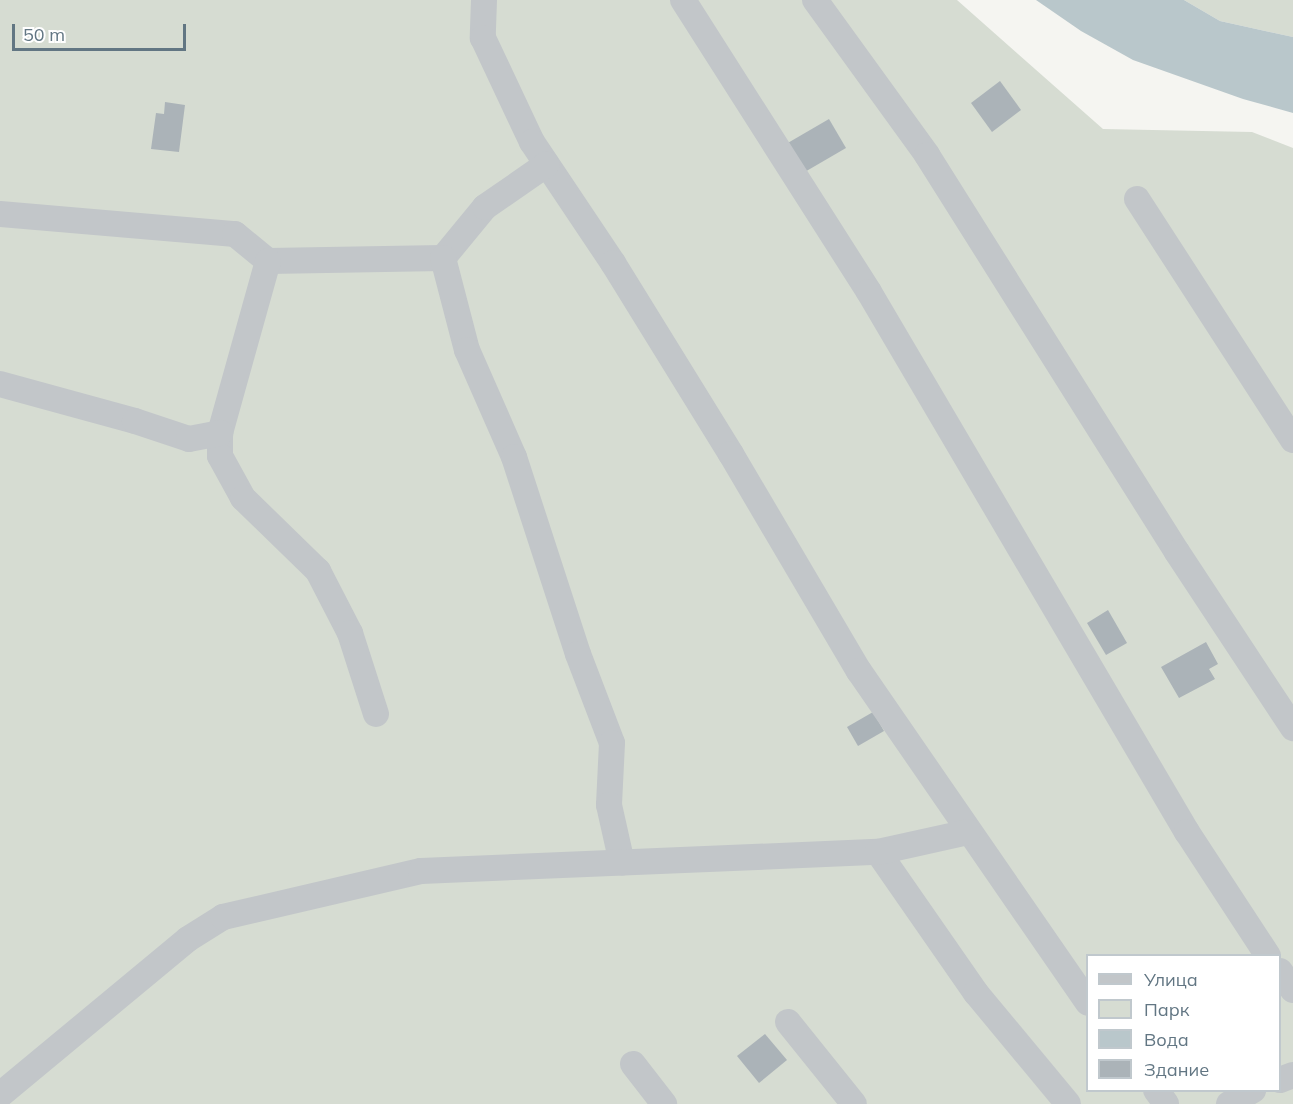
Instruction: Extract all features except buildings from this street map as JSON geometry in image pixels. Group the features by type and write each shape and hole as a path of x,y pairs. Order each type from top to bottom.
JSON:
{"street":[{"path":"484,0 483,38 532,142 613,263 731,454 859,671 1086,1000"},
{"path":"683,0 869,292 1187,832 1267,954"},
{"path":"815,0 927,155 1177,552 1293,728"},
{"path":"0,214 235,234 268,261 443,258 485,207 547,164"},
{"path":"1137,199 1293,440"},
{"path":"443,258 467,350 514,457 578,654 612,743 609,805 622,863"},
{"path":"268,261 220,433 220,456 243,498 318,572 350,633 376,714"},
{"path":"0,384 135,421 189,439 220,433"},
{"path":"0,1095 188,939 223,917 421,872 878,852 968,832"},
{"path":"878,852 976,993 1068,1104"},
{"path":"1281,972 1293,990"},
{"path":"788,1022 854,1104"},
{"path":"633,1064 664,1104"},
{"path":"1229,1104 1250,1092"}],"green space":[{"path":"0,0 957,0 1103,129 1252,132 1293,148 1293,1104 0,1104"},
{"path":"1184,0 1293,0 1293,37 1220,21"}],"water":[{"path":"1036,0 1184,0 1220,21 1293,37 1293,113 1243,99 1133,60 1081,31"}]}
